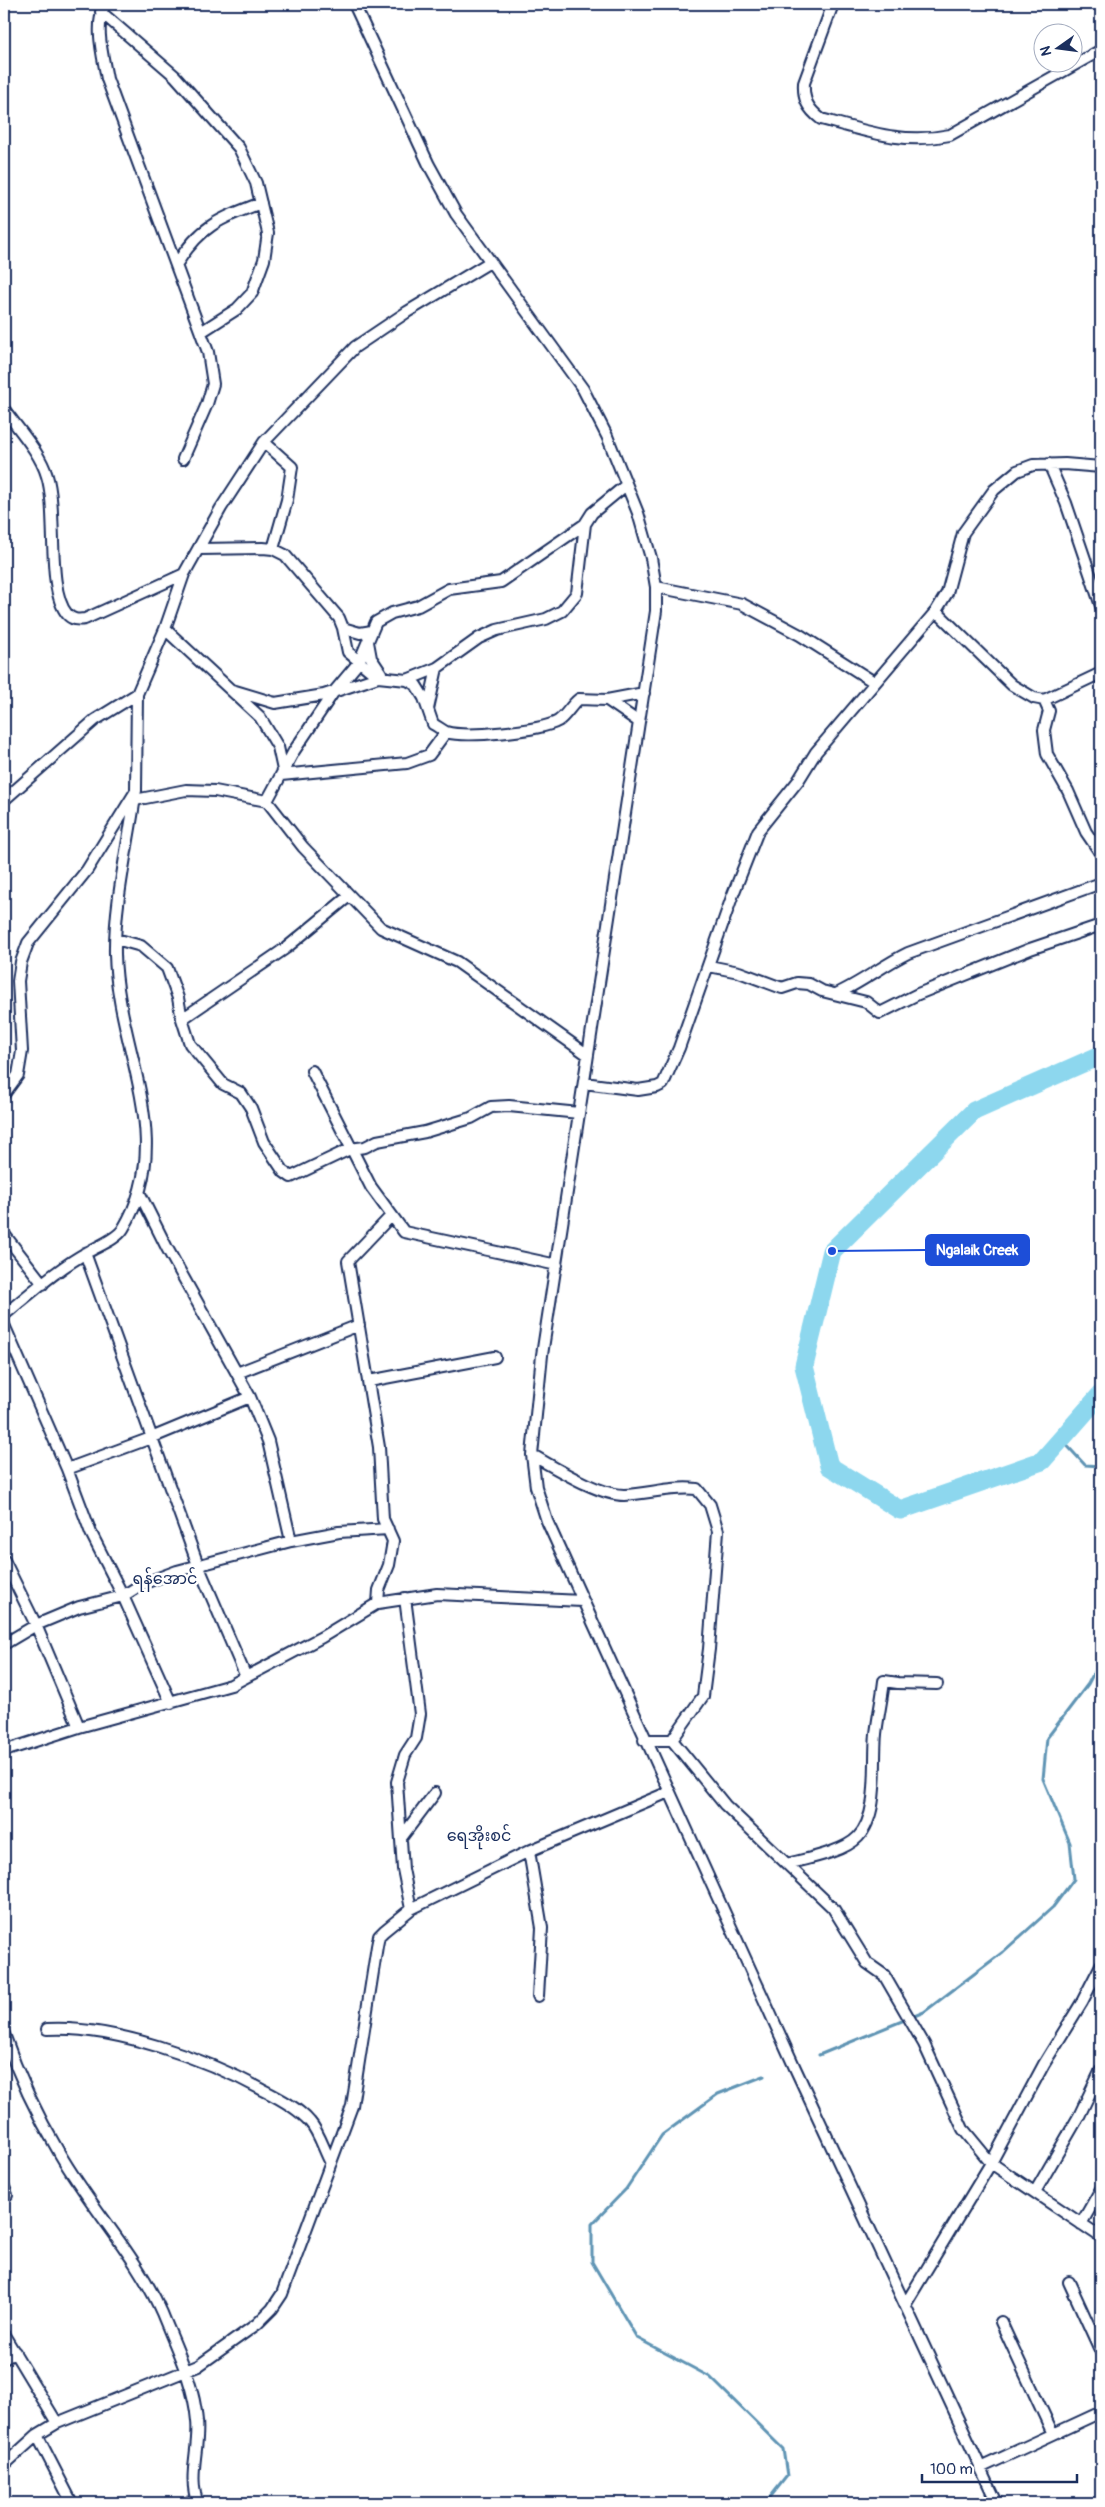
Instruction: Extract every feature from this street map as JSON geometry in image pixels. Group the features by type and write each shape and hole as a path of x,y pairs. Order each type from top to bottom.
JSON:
{"street":[{"path":"354,4 429,165 456,214 583,389 607,436 638,513 656,587 656,611 644,693 542,1355 532,1456 536,1487 547,1521 644,1740 996,2503"},
{"path":"833,4 804,83 803,96 811,111 821,119 902,140 926,140 950,135 1101,50"},
{"path":"103,8 175,76 239,148 256,183 268,233 264,260 252,293 237,309 201,332"},
{"path":"103,8 100,42 107,79 208,352 213,384 207,404 183,460"},
{"path":"176,265 188,245 202,232 227,215 261,203"},
{"path":"4,1315 85,1253 122,1232 140,1194 144,1180 147,1150 144,1112 118,989 116,939 136,795 137,694 165,629 184,574 200,549 221,508 264,442 355,348 407,312 490,262"},
{"path":"4,409 44,466 48,477 52,502 57,591 68,615 74,619 85,619 184,574"},
{"path":"264,442 292,467 287,500 272,549"},
{"path":"1049,464 1066,503 1101,606"},
{"path":"584,1083 638,1090 658,1088 663,1084 709,966 732,896 758,831 798,781 816,752 936,611 947,592 963,532 994,490 1017,471 1033,465 1101,467"},
{"path":"267,801 294,751 333,693 359,662 376,622 392,613 418,606 448,589 501,582 585,524 592,513 626,485"},
{"path":"407,680 437,668 479,638 497,630 546,618 562,611 577,593 585,524"},
{"path":"200,549 272,549 285,556 332,609 343,628 348,652 359,662 383,677"},
{"path":"656,587 742,604 800,635 874,682"},
{"path":"936,611 1012,686 1034,698 1044,700 1101,673"},
{"path":"343,628 360,633 372,631"},
{"path":"165,629 260,717 272,734 278,747 282,773"},
{"path":"368,642 374,665 383,677"},
{"path":"428,711 437,668"},
{"path":"232,690 275,703 333,693 383,677 407,680 416,685 424,698 433,724 446,732 466,734 538,728 561,718 579,698 607,700 644,693"},
{"path":"4,800 95,720 137,694"},
{"path":"607,700 639,722"},
{"path":"1044,700 1049,711 1044,730 1048,754 1068,791 1086,832 1101,854"},
{"path":"282,773 407,763 429,755 446,732"},
{"path":"136,795 186,790 215,791 267,801 303,847 381,928 457,962 588,1055"},
{"path":"4,1094 18,1075 20,1067 22,1027 18,981 21,962 28,943 86,870 136,795"},
{"path":"835,994 851,987 884,965 908,953 1101,883"},
{"path":"182,1019 286,948 349,896"},
{"path":"709,966 739,972 782,988 797,983 809,984 822,991 866,1002 880,1013 918,994 1030,949 1101,925"},
{"path":"116,939 141,946 167,968 178,998 190,1044 223,1084 241,1092 251,1108 264,1142 284,1172 291,1177 350,1149 365,1147 377,1141 425,1132 471,1118 491,1107 508,1106 579,1113"},
{"path":"312,1071 371,1187 404,1232 410,1235 557,1265"},
{"path":"140,1194 167,1248 250,1397 268,1441 292,1541"},
{"path":"378,1603 379,1590 389,1565 393,1540 383,1519 379,1447 348,1261 392,1216"},
{"path":"4,1234 43,1284"},
{"path":"85,1253 198,1565 246,1677"},
{"path":"4,1325 67,1469 91,1533 123,1596 171,1704"},
{"path":"237,1373 359,1325"},
{"path":"369,1381 495,1357"},
{"path":"67,1469 151,1438 250,1397"},
{"path":"532,1456 584,1484 622,1495 680,1487 697,1489 710,1505 718,1531 712,1620 703,1696 672,1740"},
{"path":"4,1644 36,1624 78,1607 123,1596 142,1584 198,1565 292,1541 339,1532 388,1529"},
{"path":"4,1560 36,1624 79,1727"},
{"path":"4,1751 79,1727 171,1704 231,1685 322,1637 378,1603 437,1594 582,1600"},
{"path":"405,1598 420,1714 416,1738 405,1755 398,1782 402,1870 411,1909"},
{"path":"787,1864 815,1857 847,1844 857,1839 864,1830 875,1782 876,1730 884,1681 898,1684 937,1684"},
{"path":"644,1740 672,1740"},
{"path":"672,1740 725,1805 833,1908 867,1963 884,1975 901,2001 924,2044 963,2129 992,2163 1101,2237"},
{"path":"4,2465 37,2435 57,2423 155,2382 186,2373 257,2324 272,2309 282,2294 352,2106 379,1936 411,1909 529,1851 669,1792"},
{"path":"401,1838 435,1794"},
{"path":"529,1851 542,1928 538,1996"},
{"path":"906,2305 992,2163 1044,2064 1082,2002 1101,1965"},
{"path":"47,2028 110,2034 194,2057 237,2076 282,2100 311,2122 330,2163"},
{"path":"4,2034 21,2078 60,2154 145,2281 186,2373 198,2423 193,2502"},
{"path":"1035,2192 1079,2116 1101,2070"},
{"path":"1081,2224 1101,2189"},
{"path":"1068,2282 1101,2352"},
{"path":"1001,2322 1053,2434"},
{"path":"4,2335 57,2423"},
{"path":"4,2359 15,2352"},
{"path":"980,2468 1101,2412"},
{"path":"37,2435 72,2503"}],"waterway":[{"path":"1101,1055 974,1111 832,1251 804,1366 829,1466 900,1510 1042,1461 1101,1394"},
{"path":"1061,1439 1085,1465 1101,1466"},
{"path":"819,2055 924,2012 1003,1952 1053,1907 1074,1879 1070,1843 1043,1779 1047,1738 1088,1684 1101,1659"},
{"path":"758,2503 768,2500 787,2476 783,2449 710,2377 637,2338 592,2262 592,2224 626,2189 662,2135 718,2094 764,2076"}],"place":[{"name":"Ngalaik Creek","path":"832,1251"}],"district":[{"name":"ရန်အောင်","path":"165,1579"},
{"name":"ရေအိုးစင်","path":"479,1836"}]}
